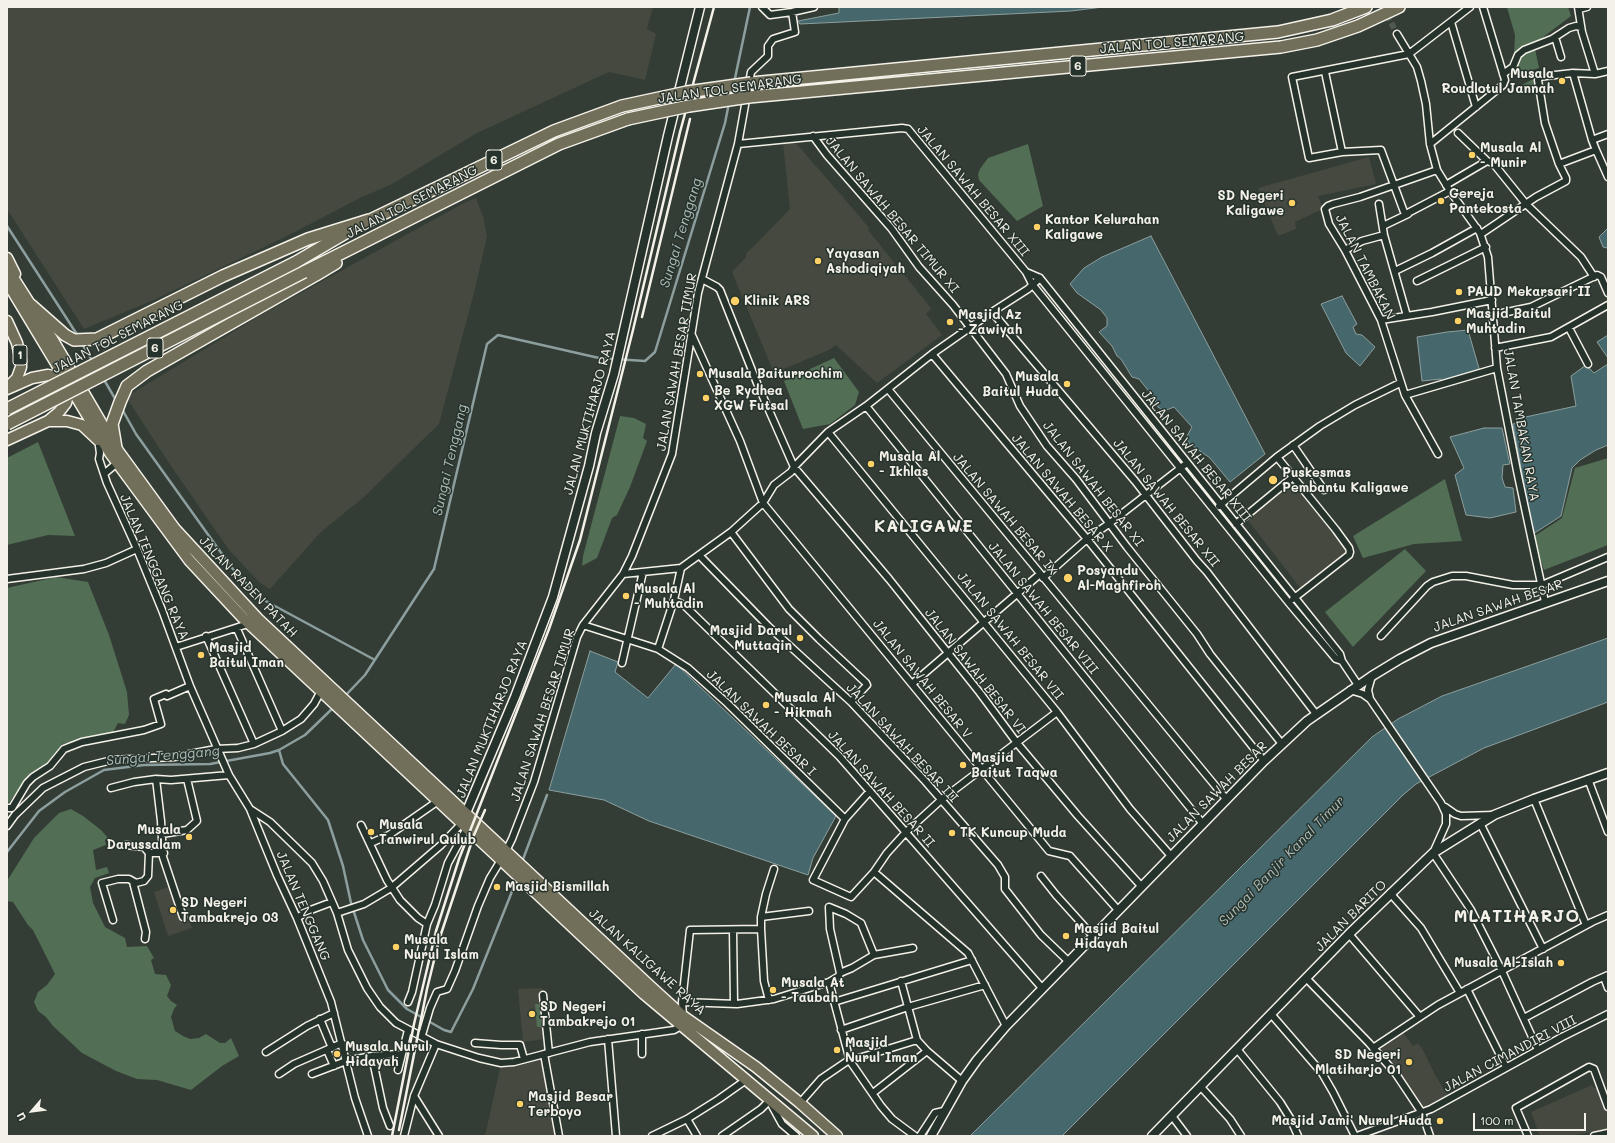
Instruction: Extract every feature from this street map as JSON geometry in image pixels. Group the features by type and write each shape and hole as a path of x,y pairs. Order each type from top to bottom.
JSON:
{"highway":[{"name":"JALAN TOL SEMARANG","path":"7,409 296,262 369,220 554,131 622,106 687,92 751,83 1278,32 1332,20 1366,7"},
{"name":"JALAN TOL SEMARANG","path":"7,424 304,272 559,144 628,119 689,106 749,97 1281,47 1317,40 1358,26 1400,7"},
{"path":"31,305 65,335 74,340 97,339 156,311 223,276 308,239 369,220"},
{"path":"113,451 112,424 127,386 147,371 316,275 378,235"},
{"path":"7,258 12,265 20,289"},
{"path":"7,268 54,342 70,387 66,403 59,412 48,421 7,440"},
{"path":"7,282 70,387"},
{"name":"1","path":"7,321 17,343 21,367 17,378 7,388"},
{"name":"JALAN RADEN PATAH","path":"54,342 94,412 113,451 117,463 189,560 254,621 323,689 346,714 380,740 463,825"},
{"path":"7,388 32,378 48,375 57,377 70,387 94,412"},
{"name":"JALAN RADEN PATAH","path":"70,387 113,451 175,529 254,621"},
{"path":"48,421 67,421 82,425 113,451"},
{"name":"JALAN RADEN PATAH","path":"323,689 352,706 380,740 438,801 474,835"},
{"name":"JALAN KALIGAWE RAYA","path":"463,825 526,869 650,986 682,1021 746,1080 813,1136"},
{"name":"JALAN KALIGAWE RAYA","path":"474,835 507,856 512,870 644,994 682,1021 756,1067 837,1136"}],"street":[{"name":"JALAN MUKTIHARJO RAYA","path":"463,825 515,697 553,597 589,466 596,433 614,374 700,7"},
{"path":"762,7 770,15 814,7"},
{"path":"1408,214 1404,212 1381,150 1342,152 1309,158 1292,78 1325,72 1408,52 1470,7"},
{"path":"1430,144 1501,88 1505,80 1483,7"},
{"path":"1587,7 1578,8 1581,27 1595,74"},
{"name":"JALAN SAWAH BESAR TIMUR","path":"420,1034 437,992 447,989 490,878 507,856 534,782 577,637 584,625 623,574 632,556 672,454 698,293 738,144 751,72 768,56 768,46 773,39 795,32 792,12"},
{"path":"1451,22 1476,107"},
{"path":"1503,74 1512,67 1521,52 1543,44 1568,28 1581,27"},
{"name":"JALAN TAMBAKAN RAYA","path":"1397,34 1417,67 1426,104 1430,144 1437,170 1481,234 1486,247 1491,272 1497,368 1517,471 1546,602"},
{"path":"1555,37 1561,57"},
{"path":"1481,234 1536,197 1566,181 1545,123 1538,80 1539,78 1573,73 1595,74 1608,71"},
{"path":"1325,72 1342,152"},
{"path":"1573,73 1588,130 1608,177"},
{"name":"JALAN SAWAH BESAR XIII","path":"813,136 902,128 908,129 1026,272 1030,287 1181,468 1336,659 1342,661"},
{"path":"1458,133 1487,161 1493,163 1526,204 1574,249 1594,276"},
{"path":"1592,140 1608,134"},
{"path":"738,144 813,136"},
{"name":"JALAN SAWAH BESAR TIMUR XI","path":"813,136 826,156 891,228 919,266 953,305 969,327"},
{"path":"1559,164 1596,150"},
{"path":"1446,185 1487,161"},
{"path":"1394,186 1437,170"},
{"name":"JALAN TAMBAKAN","path":"1394,186 1333,204 1325,209 1329,224 1345,250 1381,320 1400,384 1405,395 1438,454"},
{"path":"1383,226 1450,191"},
{"name":"JALAN TAMBAKAN","path":"1378,204 1384,235 1407,316"},
{"path":"1395,271 1432,253 1477,228"},
{"path":"1345,250 1362,241 1384,235"},
{"path":"1418,281 1486,247"},
{"name":"JALAN SAWAH BESAR XIII","path":"1026,272 1040,278 1340,654 1342,661 1358,685"},
{"path":"1493,315 1531,307 1598,275 1601,277 1608,293"},
{"path":"623,574 681,568 731,532 763,503 774,485 791,472 828,432 866,406 969,327 1030,287 1040,278"},
{"name":"JALAN SAWAH BESAR VI","path":"702,279 720,290 757,383 794,467 889,579 1017,743 1078,816 1142,887"},
{"path":"1381,320 1492,300"},
{"path":"1495,348 1538,341 1551,337 1608,305"},
{"name":"JALAN SAWAH BESAR XII","path":"992,312 1146,495 1316,714"},
{"name":"JALAN SAWAH BESAR XI","path":"969,327 1006,374 1020,406 1047,446 1076,479 1197,634 1210,654 1282,744"},
{"path":"1569,328 1588,364"},
{"name":"JALAN SAWAH BESAR V","path":"691,333 740,440 763,503 1049,851 1070,856 1118,910"},
{"name":"JALAN SAWAH BESAR X","path":"932,354 1087,539 1264,761"},
{"path":"1405,395 1497,368"},
{"path":"1215,510 1293,445 1355,405 1400,384"},
{"name":"JALAN SAWAH BESAR IX","path":"888,389 1227,800"},
{"name":"JALAN SAWAH BESAR VIII","path":"866,406 1203,824"},
{"name":"JALAN SAWAH BESAR VII","path":"828,432 1058,712 1130,809 1171,856"},
{"name":"JALAN TENGGANG RAYA","path":"98,439 100,453 99,459 104,474 137,549 190,686 228,773"},
{"path":"1293,445 1324,490"},
{"path":"1277,457 1336,530 1350,552 1349,555 1289,602"},
{"path":"104,474 117,463"},
{"path":"912,684 1018,593 1187,463"},
{"path":"1236,524 1293,477"},
{"path":"731,532 789,609 866,683 867,685 851,702"},
{"path":"7,579 84,569 106,562 137,549"},
{"name":"JALAN SAWAH BESAR III","path":"699,555 768,626 851,702 941,800 998,865 1005,877 1005,889 1013,897 1041,935 1068,962"},
{"path":"1381,636 1427,586 1433,582 1452,576 1466,576 1513,586 1542,585 1608,557"},
{"path":"658,649 674,600 681,568"},
{"path":"622,663 643,572"},
{"name":"JALAN SAWAH BESAR","path":"931,1136 962,1081 977,1060 1006,1026 1264,761 1316,714 1372,676 1431,642 1608,581"},
{"name":"JALAN SAWAH BESAR II","path":"674,600 684,605 838,756 1042,988"},
{"path":"176,647 206,636 237,629 254,621"},
{"name":"JALAN SAWAH BESAR I","path":"584,625 658,649 688,668 727,703 845,819"},
{"path":"237,629 282,731"},
{"path":"206,636 254,744"},
{"path":"1370,699 1368,690 1372,676"},
{"path":"7,808 12,808 33,777 50,766 64,749 82,742 144,730 161,724 154,699 166,694 167,696 190,686"},
{"path":"7,826 17,813 43,788 88,765 112,760 174,757 238,748 254,744 282,731 303,717 323,689"},
{"path":"1350,690 1363,694 1370,699 1441,803 1446,814 1446,824 1433,853 1471,910 1502,971 1538,1050"},
{"path":"870,791 845,819 813,880 852,897 874,872 887,852 906,832 941,800 1058,712"},
{"path":"111,788 134,782 156,779 187,779 228,773 250,809 270,822 312,863 323,881 332,902 348,950 367,988 380,1007 396,1023 408,1030 420,1034 436,1044 479,1058 501,1063 608,1039 674,1030 682,1021 682,1002 690,930 761,929"},
{"name":"JALAN BARITO","path":"1153,1136 1349,934 1433,853 1494,815 1588,779 1608,773"},
{"path":"156,779 164,853 163,857 170,882 183,917"},
{"path":"162,834 186,830 197,821 187,779"},
{"path":"1588,779 1608,830"},
{"path":"1534,799 1586,925"},
{"path":"371,843 389,835 438,801"},
{"path":"1441,803 1448,810 1461,816 1494,815"},
{"name":"JALAN TENGGANG","path":"250,809 277,875 297,918 334,1012 357,1104 368,1136"},
{"path":"1600,811 1608,809"},
{"path":"1480,823 1543,949"},
{"path":"361,825 371,843 391,888 407,908 427,924"},
{"path":"336,913 355,908 391,888 463,825"},
{"path":"408,1002 412,992 427,924 463,825"},
{"path":"113,920 102,884 118,879 129,879 133,882 144,881 147,879 149,853 144,847 126,845"},
{"path":"149,853 164,853"},
{"path":"769,1000 764,981 761,917 774,869"},
{"path":"874,872 968,954 1006,1026"},
{"path":"1041,876 1056,896 1093,936"},
{"path":"133,882 146,932 145,939"},
{"path":"1390,893 1421,928 1460,993"},
{"path":"297,918 308,911 332,902"},
{"path":"840,973 830,929 829,907 846,914 861,923 874,955"},
{"path":"761,917 809,911"},
{"path":"1374,1048 1438,1005 1586,925 1608,915"},
{"path":"733,930 734,1004"},
{"path":"1349,934 1420,1017"},
{"path":"682,1002 734,1004 769,1000 829,982 840,975 840,973 874,955 913,948"},
{"path":"834,1002 972,960"},
{"path":"1524,1018 1606,976 1608,988"},
{"path":"1306,978 1374,1048 1396,1074 1422,1113 1430,1136"},
{"path":"901,981 918,1040 927,1051 962,1081"},
{"path":"829,982 850,1060 881,1106 892,1119 915,1136"},
{"path":"841,1030 908,1007 985,985"},
{"path":"1467,989 1506,1067"},
{"path":"543,995 546,1053 559,1136"},
{"path":"266,1052 334,1012"},
{"path":"1271,1014 1322,1073 1356,1136"},
{"name":"JALAN CIMANDIRI VIII","path":"1356,1136 1422,1113 1608,1014"},
{"path":"320,1019 334,1066"},
{"path":"398,1070 408,1030"},
{"path":"642,1034 642,1054"},
{"path":"608,1039 616,1136"},
{"path":"800,1103 821,1079 850,1060 918,1040"},
{"path":"476,1042 500,1046 520,1045 524,1059"},
{"path":"279,1074 294,1064 342,1043"},
{"path":"404,1136 414,1096 436,1044"},
{"path":"1237,1049 1280,1102 1290,1118 1298,1136"},
{"path":"873,1093 927,1051"},
{"path":"312,1074 346,1061 372,1056 397,1054"},
{"path":"372,1056 383,1108 390,1126"},
{"path":"1528,1136 1516,1108 1589,1067 1593,1067 1594,1069 1608,1107"},
{"path":"652,1136 687,1119 746,1080"},
{"path":"1201,1087 1230,1119 1241,1136"},
{"path":"414,1096 439,1136"},
{"path":"722,1136 770,1100 782,1124 794,1135"},
{"path":"920,1136 935,1113 944,1111"},
{"path":"1172,1116 1187,1136"},
{"path":"687,1119 697,1136"},
{"path":"1594,1136 1608,1133"}],"shaded area":[{"path":"7,7 653,7 647,29 656,34 645,80 609,72 477,133 392,184 360,198 285,237 156,299 84,329 7,209"},
{"name":"Yayasan Ashodiqiyah","path":"795,142 869,228 868,230 931,308 926,314 942,335 877,383 836,345 829,350 774,373 732,272 746,257 746,254 790,209 783,143"},
{"name":"SD Negeri Kaligawe","path":"1369,157 1376,184 1318,196 1323,209 1295,222 1296,229 1278,236 1258,188"},
{"path":"476,198 483,216 487,236 475,289 439,424 364,497 321,532 270,589 260,583 229,550 126,397 259,316 464,203"},
{"path":"1293,482 1349,550 1301,589 1247,519"},
{"name":"SD Negeri Tambakrejo 03","path":"174,885 176,889 179,889 192,928 168,936 154,892"},
{"name":"SD Negeri Tambakrejo 01","path":"542,988 546,1039 523,1042 518,989"},
{"name":"SD Negeri Mlatiharjo 01","path":"1402,1031 1413,1046 1418,1043 1423,1050 1435,1075 1449,1097 1424,1111 1414,1094 1378,1049"},
{"path":"543,1056 558,1136 485,1136 501,1064"},
{"path":"1592,1085 1594,1088 1599,1087 1607,1107 1608,1129 1568,1136 1540,1136 1531,1112"}],"green space":[{"path":"1507,7 1568,7 1571,16 1534,44 1539,68 1513,75 1515,35"},
{"path":"1533,79 1537,86 1526,93 1522,85"},
{"path":"1028,144 1043,206 1017,221 979,180 978,174 988,158"},
{"path":"834,358 859,392 855,405 830,424 803,429 784,381"},
{"path":"620,416 634,418 646,424 643,438 647,441 630,487 617,515 612,518 597,558 582,566 583,556"},
{"path":"38,442 75,536 48,535 7,545 7,458"},
{"path":"1608,458 1608,545 1544,570 1533,537 1562,518 1575,468"},
{"path":"1445,479 1462,541 1414,544 1363,558 1353,536"},
{"path":"1405,549 1426,571 1353,647 1325,612"},
{"path":"56,577 88,582 109,635 127,692 129,715 125,724 118,723 112,734 62,744 53,759 27,777 9,803 7,802 7,588"},
{"path":"71,809 101,830 108,838 105,840 106,845 93,850 96,870 107,867 109,873 95,878 90,887 93,903 105,927 125,938 127,947 147,946 154,958 151,960 155,974 166,975 171,985 167,996 177,1005 171,1017 175,1031 190,1039 199,1038 206,1034 220,1043 225,1043 231,1038 239,1056 222,1066 191,1090 157,1080 137,1079 116,1071 82,1053 38,1011 34,1002 38,992 47,985 55,974 33,930 13,902 7,901 7,881 34,838 59,813"},
{"path":"535,1004 542,1004 543,1027 537,1027"}],"water":[{"path":"839,7 1103,7 1071,11 800,24 798,21 839,13"},
{"path":"1608,228 1607,248 1603,247 1599,237"},
{"path":"1151,236 1265,454 1230,482 1210,458 1190,444 1186,438 1192,427 1174,407 1164,411 1158,407 1152,395 1139,379 1132,377 1121,359 1117,356 1112,346 1099,332 1107,326 1107,318 1101,310 1077,293 1070,284 1084,268 1102,257"},
{"path":"1342,296 1357,324 1353,327 1356,334 1362,335 1375,347 1360,366 1346,353 1321,304"},
{"path":"1468,330 1480,372 1442,382 1441,379 1422,381 1417,337"},
{"path":"1608,335 1608,358 1597,342"},
{"path":"1608,364 1608,445 1596,450 1580,460 1572,468 1561,516 1533,534 1513,424 1521,422 1521,418 1576,406 1571,376 1586,365 1594,373"},
{"path":"1484,428 1502,428 1510,464 1503,465 1502,478 1505,487 1513,488 1516,512 1490,518 1466,515 1455,475 1464,468 1450,437"},
{"name":"Sungai Banjir Kanal Timur","path":"1608,638 1608,702 1484,748 1416,784 1403,795 1062,1136 970,1136 1372,737 1398,719 1442,696"},
{"path":"590,651 618,662 615,672 648,698 676,664 836,816 813,858 808,875 649,821 604,800 549,790"}],"waterway":[{"name":"Sungai Tenggang","path":"734,83 750,7"},
{"name":"Sungai Tenggang","path":"344,697 365,675 434,569 487,344 498,335 599,358 645,361 655,352 725,123 729,103"},
{"path":"7,226 78,336"},
{"path":"81,342 93,362"},
{"path":"103,378 117,402"},
{"path":"122,409 136,434 232,568 260,598 375,660"},
{"name":"Sungai Tenggang","path":"7,852 39,811 65,792 104,770 144,765 210,764 270,753 279,750 305,735 334,707"},
{"path":"279,750 283,764 328,820 343,866 351,903 363,940 388,990 407,1009 444,1030 451,1032 473,989 517,879"},
{"path":"522,862 547,795"}],"tunnel":[{"path":"1383,7 1397,34"}],"railway":[{"path":"392,1136 414,1024 436,931 459,859 549,629 580,540 633,330 680,132 714,7"},
{"path":"642,317 690,119"},
{"path":"399,1130 427,989 439,940 474,835 485,810"}],"place":[{"name":"Musala Roudlotul Jannah","path":"1562,81"},
{"name":"Musala Al - Munir","path":"1472,155"},
{"name":"Gereja Pantekosta","path":"1441,201"},
{"name":"SD Negeri Kaligawe","path":"1292,203"},
{"name":"Kantor Kelurahan Kaligawe","path":"1037,227"},
{"name":"Yayasan Ashodiqiyah","path":"818,261"},
{"name":"PAUD Mekarsari II","path":"1459,292"},
{"name":"Klinik ARS","path":"735,301"},
{"name":"Masjid Baitul Muhtadin","path":"1458,321"},
{"name":"Masjid Az - Zawiyah","path":"950,322"},
{"name":"Musala Baiturrochim","path":"700,374"},
{"name":"Musala Baitul Huda","path":"1067,384"},
{"name":"Be Rydhea XGW Futsal","path":"706,398"},
{"name":"Musala Al - Ikhlas","path":"871,464"},
{"name":"Puskesmas Pembantu Kaligawe","path":"1273,480"},
{"name":"Posyandu Al-Maghfiroh","path":"1068,578"},
{"name":"Musala Al - Muhtadin","path":"626,596"},
{"name":"Masjid Darul Muttaqin","path":"800,638"},
{"name":"Masjid Baitul Iman","path":"201,655"},
{"name":"Musala Al - Hikmah","path":"766,705"},
{"name":"Masjid Baitut Taqwa","path":"963,765"},
{"name":"Musala Tanwirul Qulub","path":"371,832"},
{"name":"TK Kuncup Muda","path":"952,833"},
{"name":"Musala Darussalam","path":"189,837"},
{"name":"Masjid Bismillah","path":"497,887"},
{"name":"SD Negeri Tambakrejo 03","path":"173,910"},
{"name":"Masjid Baitul Hidayah","path":"1066,936"},
{"name":"Musala Nurul Islam","path":"396,947"},
{"name":"Musala Al-Islah","path":"1561,963"},
{"name":"Musala At - Taubah","path":"773,990"},
{"name":"SD Negeri Tambakrejo 01","path":"532,1014"},
{"name":"Masjid Nurul Iman","path":"837,1050"},
{"name":"Musala Nurul Hidayah","path":"337,1054"},
{"name":"SD Negeri Mlatiharjo 01","path":"1409,1062"},
{"name":"Masjid Besar Terboyo","path":"520,1104"},
{"name":"Masjid Jami' Nurul Huda","path":"1440,1121"}],"district":[{"name":"KALIGAWE","path":"924,527"},
{"name":"MLATIHARJO","path":"1517,917"}]}
